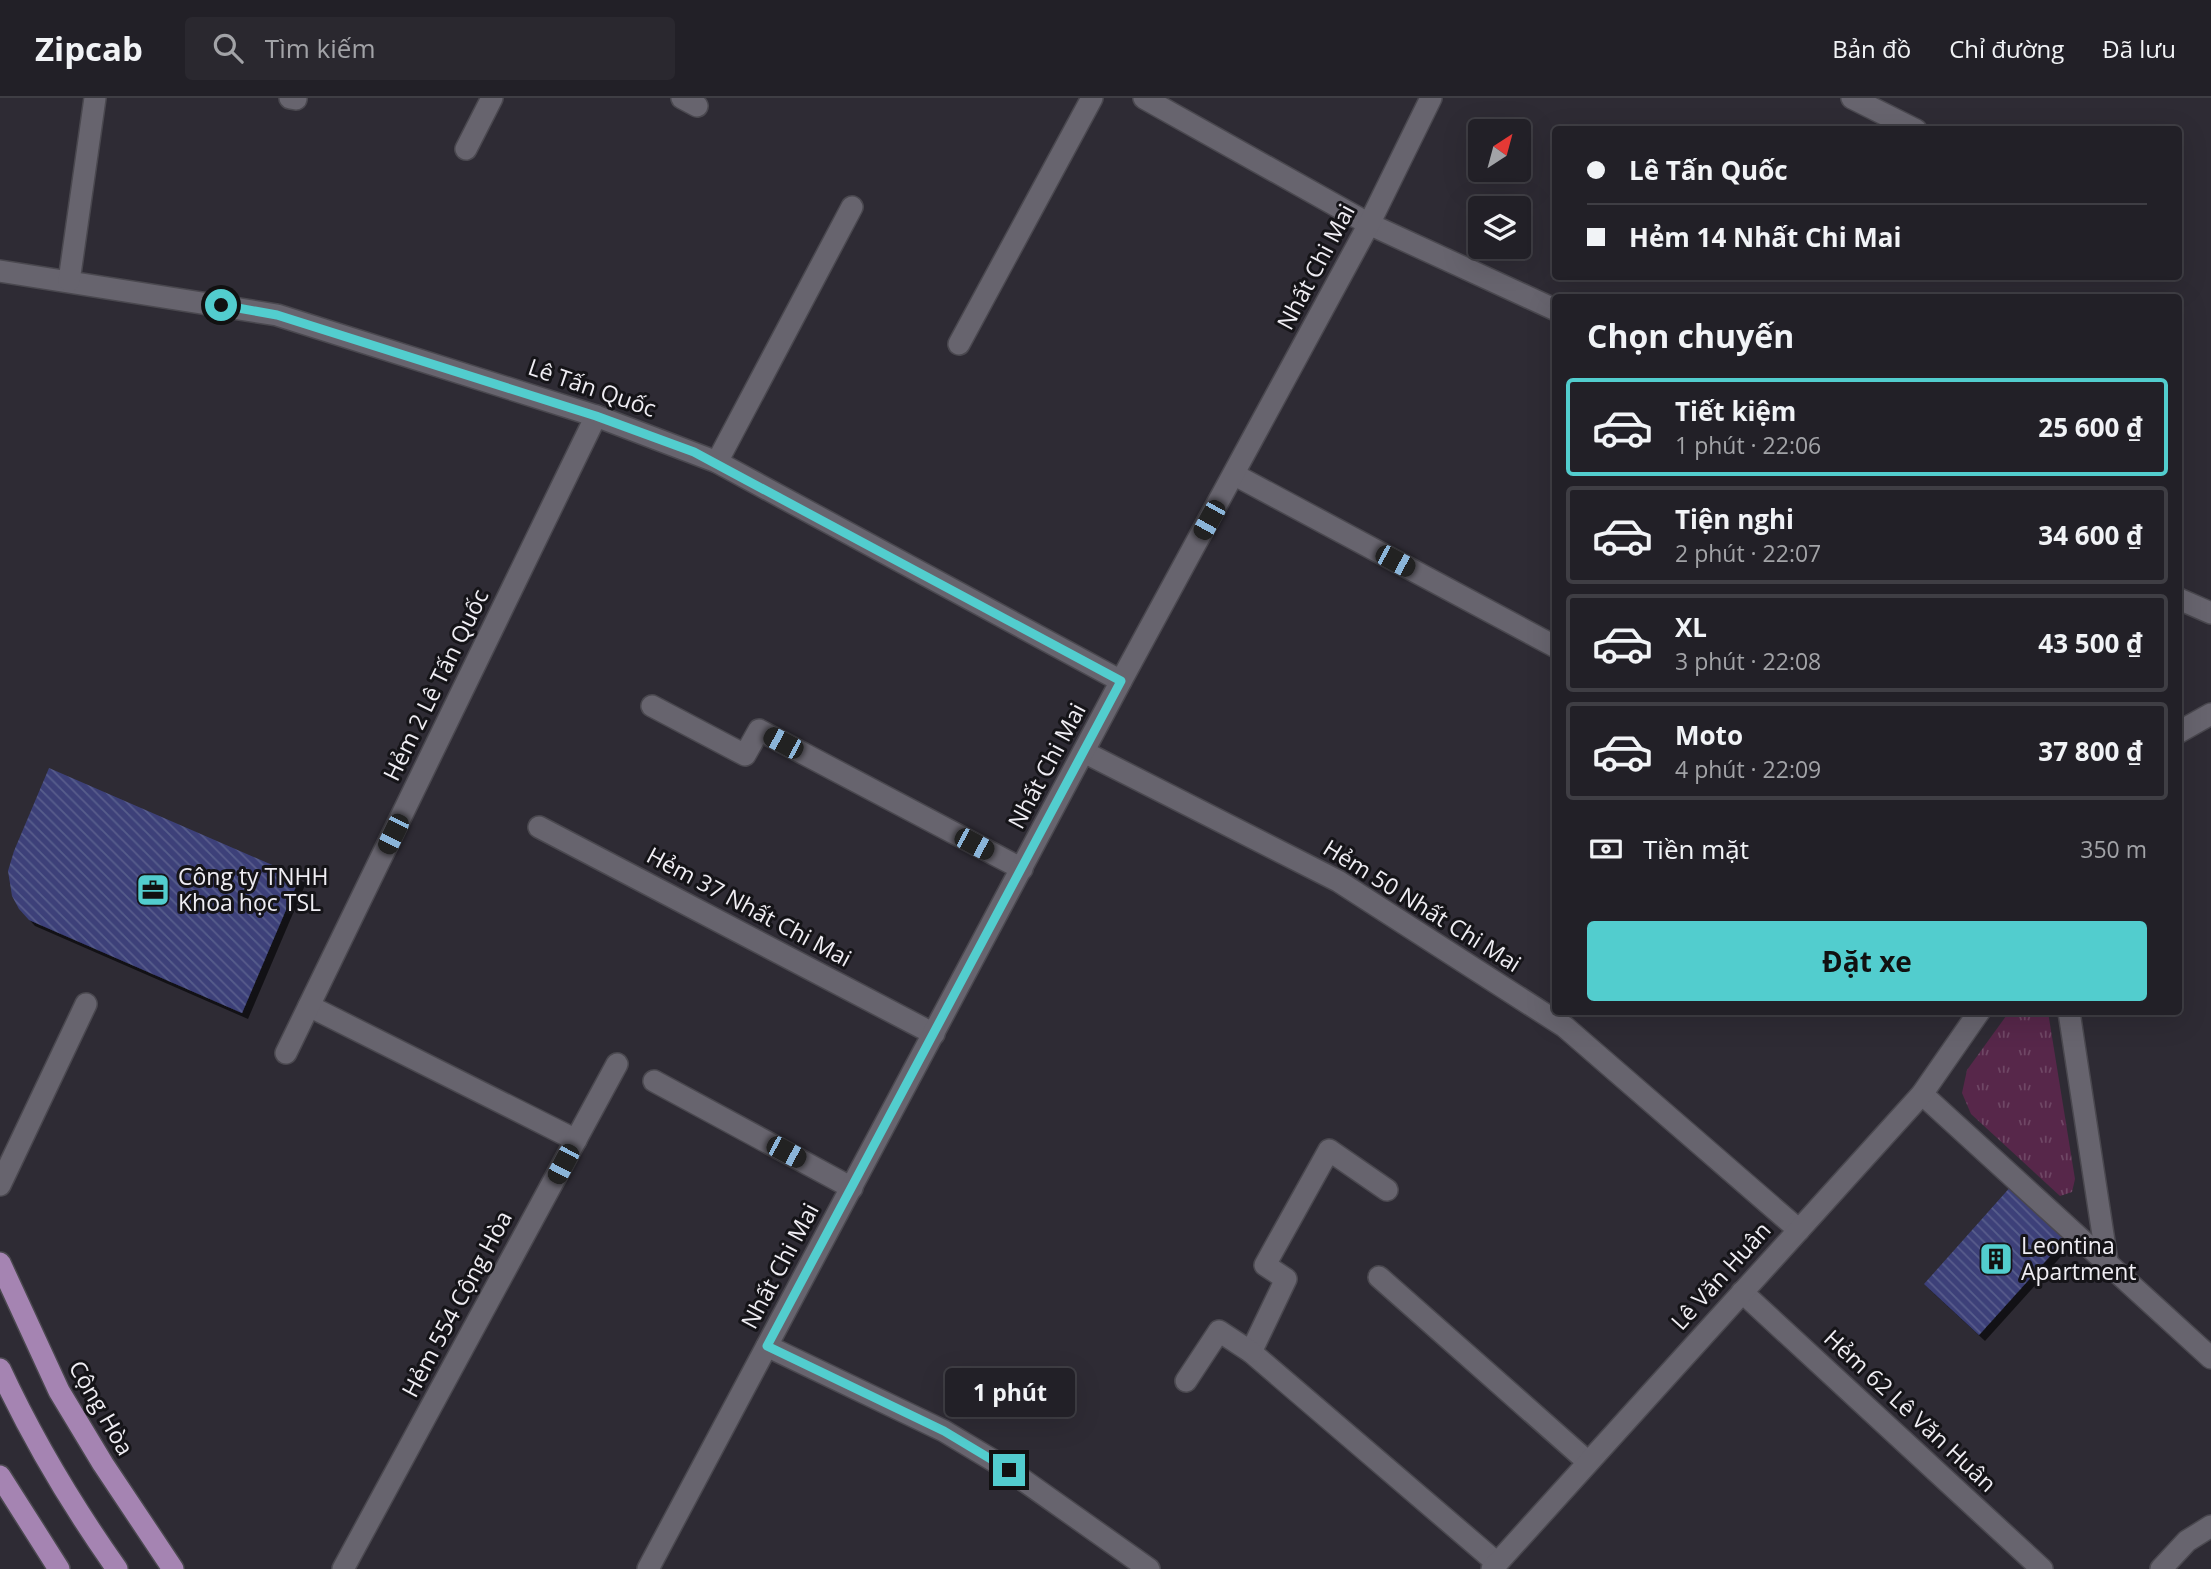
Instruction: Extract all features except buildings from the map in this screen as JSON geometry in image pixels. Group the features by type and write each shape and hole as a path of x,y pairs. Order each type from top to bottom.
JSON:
{"main road":[{"name":"Cộng Hòa","path":"0,1263 59,1391 103,1464 173,1569"},
{"path":"0,1369 40,1449 78,1514 117,1569"},
{"path":"0,1477 59,1569"}],"street":[{"path":"69,282 96,98"},
{"path":"467,149 492,98"},
{"path":"959,344 1092,98"},
{"path":"1144,98 1370,224 1552,308"},
{"name":"Nhất Chi Mai","path":"648,1569 1121,681 1370,224 1431,98"},
{"path":"1852,98 1908,126"},
{"path":"718,462 852,207"},
{"name":"Lê Tấn Quốc","path":"0,271 277,315 596,416 718,462 1121,681"},
{"name":"Hẻm 2 Lê Tấn Quốc","path":"286,1053 596,416"},
{"path":"1235,475 1552,645"},
{"path":"2182,599 2211,613"},
{"path":"652,706 745,755 759,730 1022,869"},
{"path":"2182,730 2211,713"},
{"name":"Hẻm 50 Nhất Chi Mai","path":"1084,752 1338,881 1565,1027 1799,1230"},
{"name":"Hẻm 37 Nhất Chi Mai","path":"539,827 934,1034"},
{"path":"0,1185 86,1004"},
{"path":"309,1006 576,1140"},
{"name":"Lê Văn Huân","path":"1494,1566 1922,1094 1977,1015"},
{"path":"2069,1015 2107,1261"},
{"name":"Hẻm 554 Cộng Hòa","path":"343,1569 617,1064"},
{"path":"654,1081 852,1188"},
{"path":"1922,1094 2211,1358"},
{"path":"1251,1352 1286,1279 1265,1265 1329,1150 1387,1190"},
{"path":"1379,1277 1588,1462"},
{"name":"Hẻm 62 Lê Văn Huân","path":"1742,1292 2042,1569"},
{"path":"1186,1381 1219,1331 1251,1352 1494,1566"},
{"path":"2188,1336 2211,1334"},
{"path":"767,1346 944,1431 1009,1470 1149,1569"},
{"path":"2161,1569 2211,1513"},
{"path":"2187,1541 2211,1526"}],"green space":[{"path":"2007,1015 2048,1015 2075,1179 2072,1192 2060,1196 1971,1114 1962,1093 1967,1070"}],"place":[{"name":"Công ty TNHH Khoa học TSL","path":"153,890"},
{"name":"Leontina Apartment","path":"1996,1259"}],"route":[{"path":"221,305 277,315 596,416 718,462 1121,681 767,1346 944,1431 1009,1470"}]}
